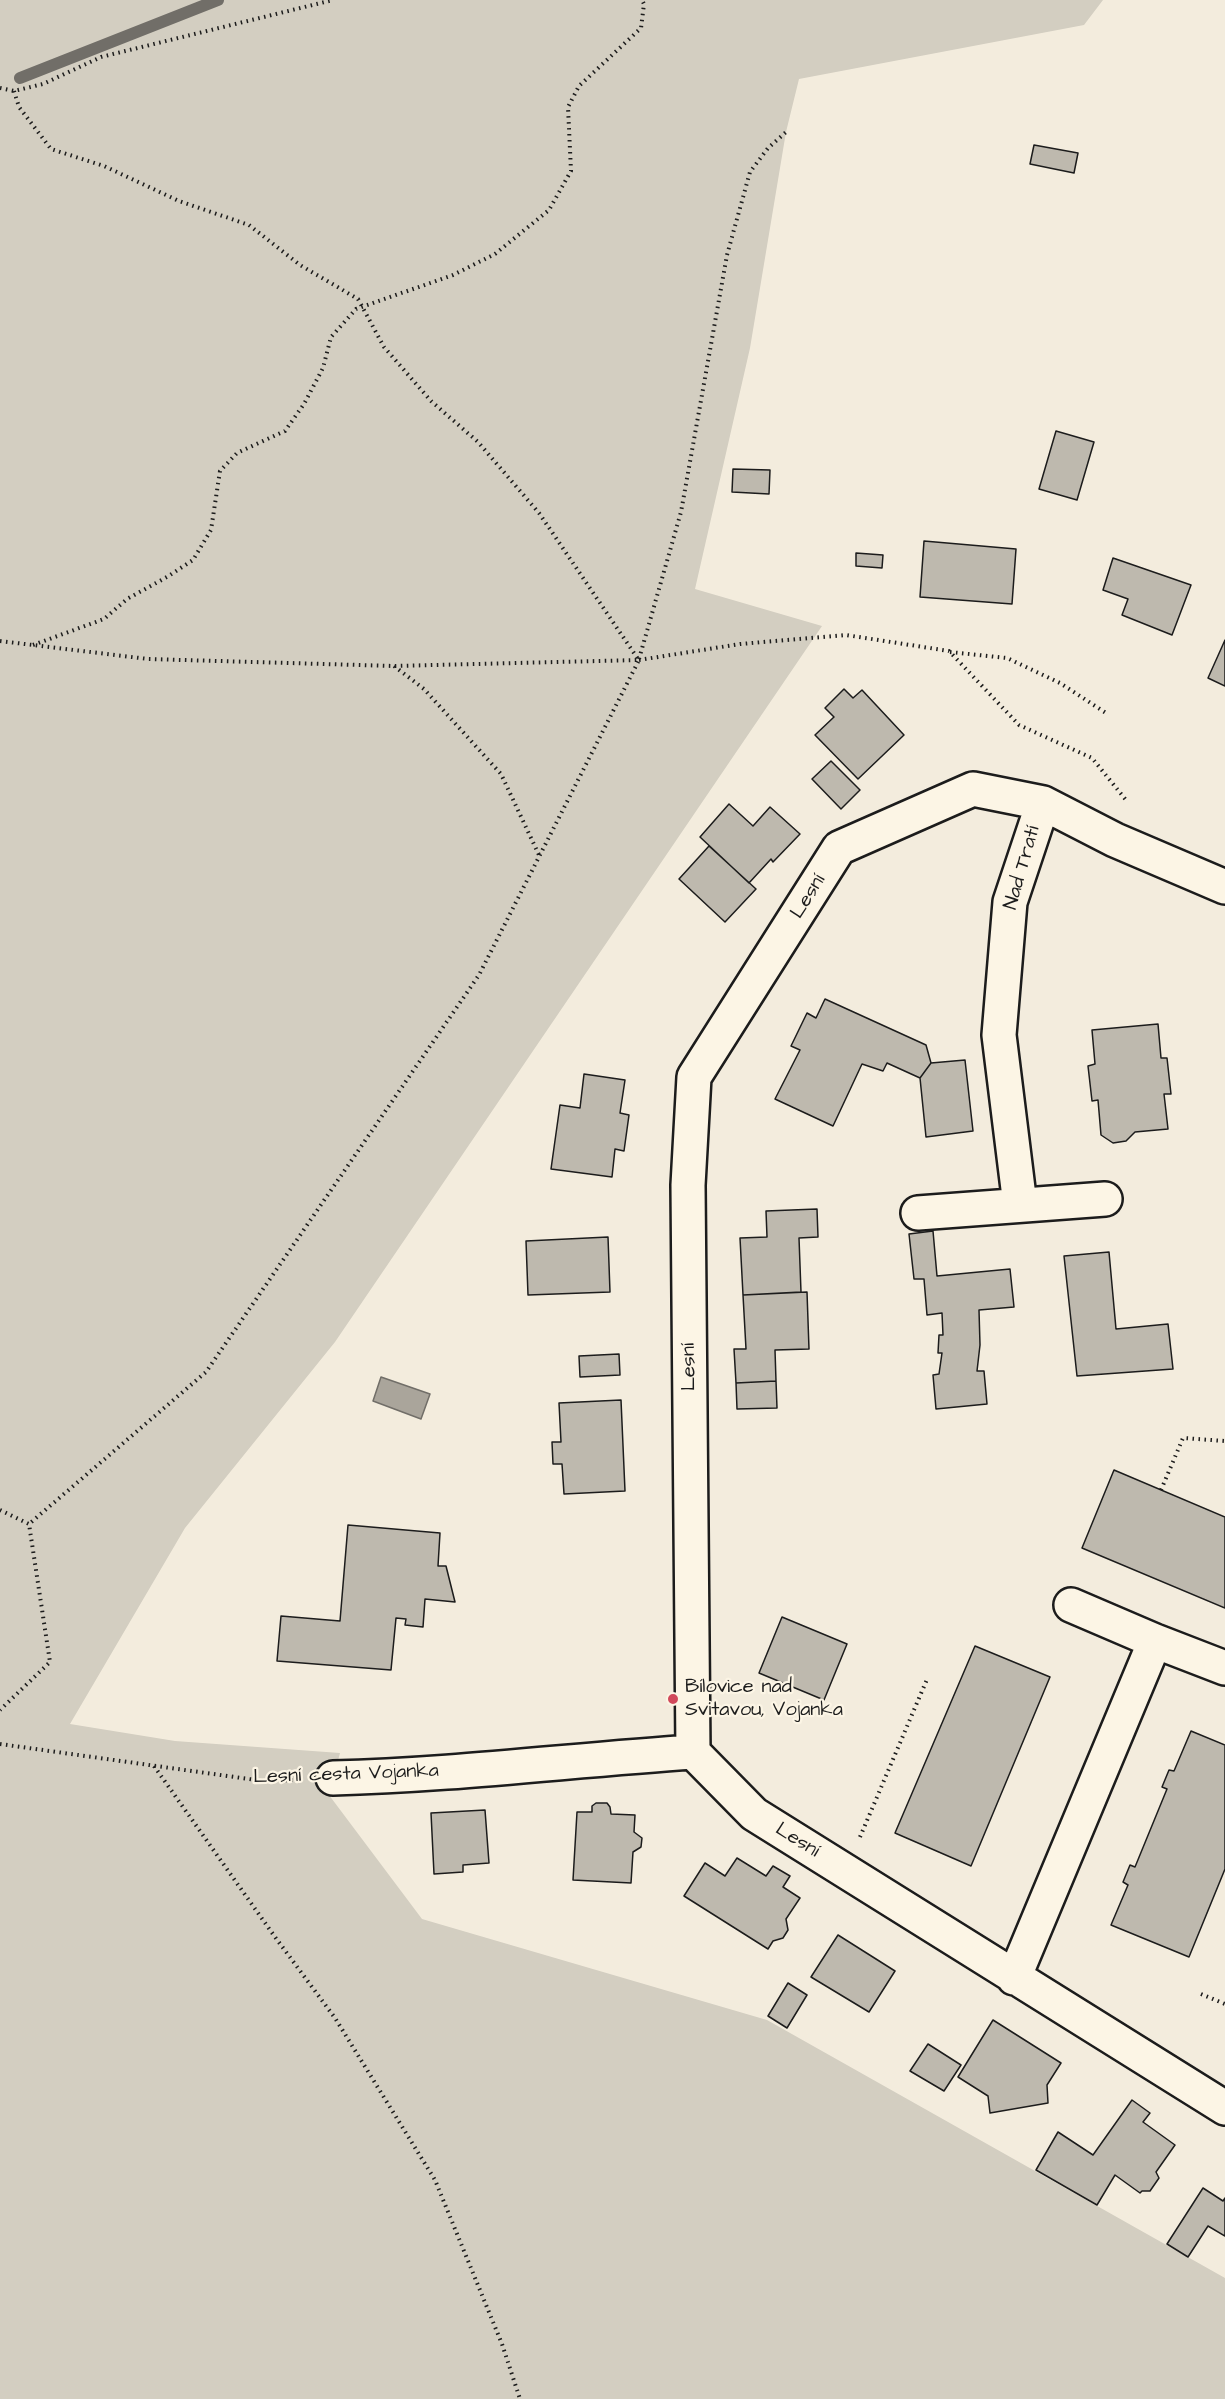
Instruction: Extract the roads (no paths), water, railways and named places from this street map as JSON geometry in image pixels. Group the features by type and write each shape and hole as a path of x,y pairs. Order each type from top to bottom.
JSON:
{"street":[{"name":"Lesní","path":"1043,802 973,789 839,848 694,1077 688,1185 693,1752 754,1814 1225,2108"},
{"name":"Nad Tratí","path":"1020,1205 999,1035 1010,902 1043,802 1115,840 1225,887"},
{"path":"918,1213 1105,1199"},
{"path":"1071,1605 1225,1668"},
{"path":"1014,1978 1155,1641"},
{"name":"Lesní cesta Vojanka","path":"333,1779 402,1776 571,1760 693,1752"}],"waterway":[{"path":"20,78 218,0"}],"place":[{"name":"Bílovice nad Svitavou, Vojanka","path":"673,1699"}]}
